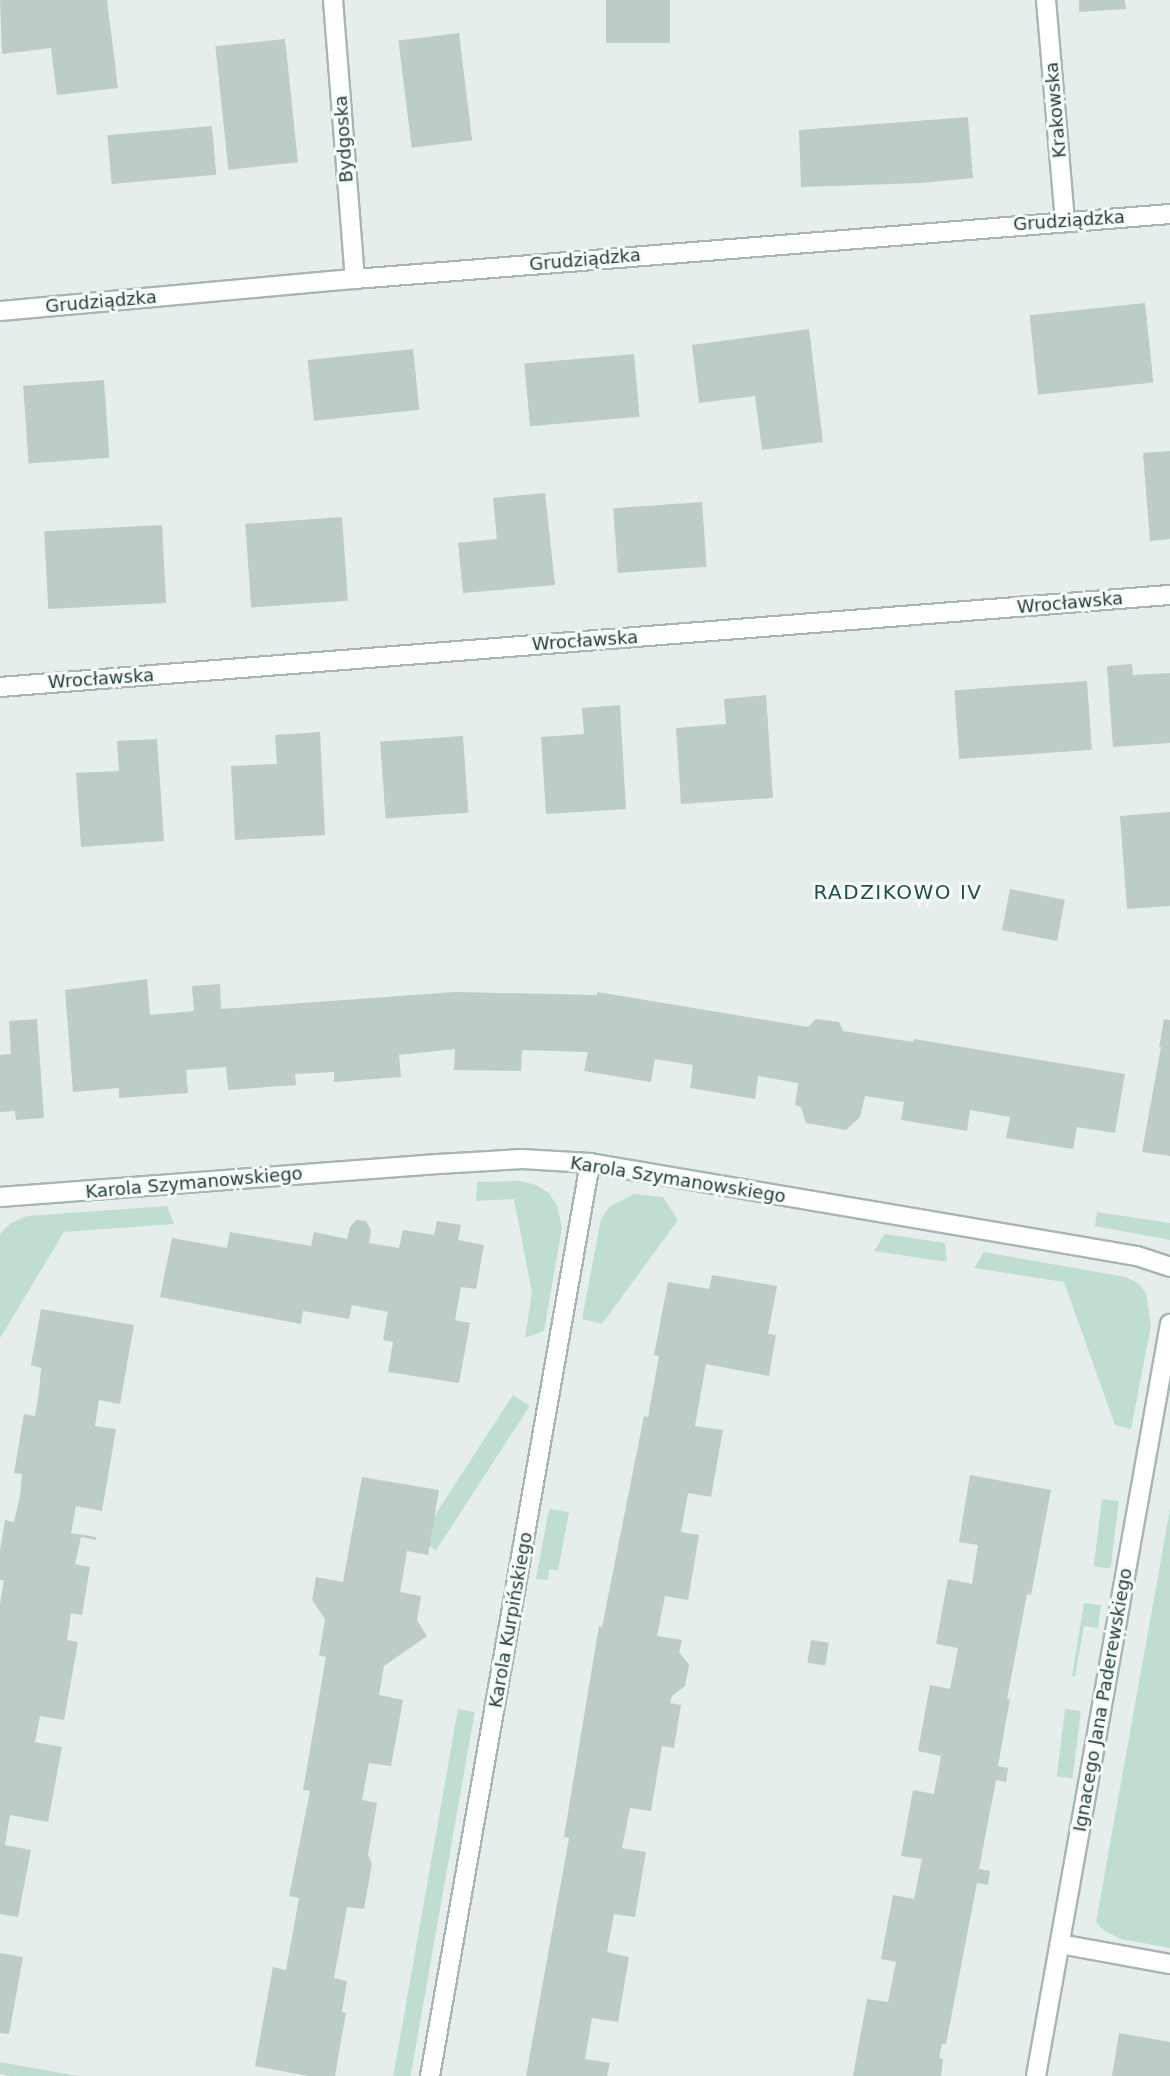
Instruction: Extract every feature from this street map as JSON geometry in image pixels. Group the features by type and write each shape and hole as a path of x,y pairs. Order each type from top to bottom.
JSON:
{"street":[{"name":"Bydgoska","path":"333,0 355,279"},
{"name":"Krakowska","path":"1046,0 1065,221"},
{"name":"Grudziądzka","path":"0,311 355,279 1170,214"},
{"name":"Wrocławska","path":"0,687 1170,595"},
{"name":"Karola Szymanowskiego","path":"0,1197 522,1159 590,1163 1137,1256 1170,1267"},
{"name":"Karola Kurpińskiego","path":"430,2076 590,1163"},
{"name":"Ignacego Jana Paderewskiego","path":"1036,2076 1170,1324"},
{"path":"1060,1944 1170,1964"}],"green space":[{"path":"520,1181 536,1185 549,1193 557,1206 562,1228 544,1331 525,1338 532,1293 514,1199 476,1201 477,1182"},
{"path":"634,1194 663,1197 678,1220 602,1324 582,1319 601,1219 610,1206"},
{"path":"167,1206 174,1224 64,1232 0,1338 0,1234 11,1223 27,1216"},
{"path":"1097,1212 1170,1223 1170,1240 1095,1226"},
{"path":"885,1234 945,1243 947,1262 874,1251"},
{"path":"984,1252 1126,1277 1138,1283 1146,1293 1151,1326 1131,1429 1115,1425 1064,1282 974,1268"},
{"path":"513,1395 530,1406 436,1550 419,1539"},
{"path":"1102,1499 1119,1501 1111,1569 1094,1566"},
{"path":"549,1509 569,1512 558,1570 549,1570 548,1580 536,1579"},
{"path":"1170,1509 1170,1948 1121,1939 1103,1930 1096,1922"},
{"path":"1084,1603 1101,1605 1098,1628 1084,1626 1075,1677 1072,1676"},
{"path":"458,1709 475,1712 411,2076 393,2076"},
{"path":"1065,1709 1081,1711 1073,1778 1057,1776"},
{"path":"0,2062 78,2076 11,2076 0,2074"}],"building":[{"path":"0,0 107,0 118,88 57,95 51,48 2,54"},
{"path":"606,0 670,0 670,43 606,43"},
{"path":"1079,0 1125,0 1126,9 1079,12"},
{"path":"459,33 472,140 412,148 398,40"},
{"path":"285,39 298,162 228,170 215,46"},
{"path":"968,117 973,178 921,183 801,187 799,130"},
{"path":"212,126 216,175 112,184 107,135"},
{"path":"1145,303 1153,383 1038,395 1030,315"},
{"path":"809,329 823,442 762,450 755,396 699,403 692,345"},
{"path":"413,349 419,410 314,421 308,360"},
{"path":"634,354 639,417 530,426 524,364"},
{"path":"104,380 109,458 29,463 23,386"},
{"path":"1170,451 1170,539 1150,541 1143,453"},
{"path":"545,493 555,585 463,593 458,543 497,539 493,498"},
{"path":"702,502 707,567 618,573 613,508"},
{"path":"342,517 348,601 251,608 245,524"},
{"path":"162,525 166,603 48,609 44,531"},
{"path":"1132,664 1133,675 1170,673 1170,743 1113,747 1107,666"},
{"path":"1087,681 1092,750 959,759 954,690"},
{"path":"766,695 773,798 681,804 676,728 726,724 724,699"},
{"path":"620,705 626,809 546,814 541,737 584,734 582,708"},
{"path":"320,732 325,835 235,840 231,766 277,764 275,735"},
{"path":"463,736 468,813 386,819 380,742"},
{"path":"157,739 164,841 81,847 76,773 119,771 117,741"},
{"path":"1170,812 1170,906 1127,909 1120,816"},
{"path":"1010,889 1065,900 1057,941 1002,930"},
{"path":"147,979 150,1015 194,1011 192,986 220,984 221,1009 455,992 597,995 597,992 808,1027 816,1019 839,1022 843,1031 913,1042 914,1039 1125,1074 1115,1133 1077,1127 1073,1149 1006,1138 1010,1117 970,1110 967,1131 901,1120 904,1102 865,1096 860,1117 846,1130 806,1123 801,1107 795,1105 798,1083 758,1076 755,1099 690,1088 693,1065 655,1059 651,1082 584,1071 588,1052 522,1050 521,1071 454,1070 455,1049 399,1055 401,1077 334,1082 334,1072 295,1074 296,1085 228,1090 226,1067 186,1070 188,1093 119,1098 119,1088 73,1092 65,990"},
{"path":"37,1019 44,1118 16,1120 15,1111 0,1112 0,1055 11,1054 9,1021"},
{"path":"1164,1019 1170,1020 1170,1156 1142,1152"},
{"path":"356,1220 366,1221 371,1230 369,1243 399,1248 403,1230 434,1235 437,1221 461,1225 458,1240 484,1245 476,1289 461,1287 455,1320 470,1323 459,1383 388,1372 393,1342 383,1340 388,1312 352,1305 349,1319 303,1311 301,1324 160,1297 172,1238 227,1248 230,1232 311,1246 314,1232 347,1239 350,1227"},
{"path":"712,1275 777,1286 768,1334 776,1335 769,1376 706,1364 695,1426 723,1430 711,1497 688,1493 681,1532 699,1535 688,1600 665,1596 657,1636 682,1640 679,1652 689,1665 685,1686 672,1696 670,1703 681,1705 674,1748 662,1746 651,1811 630,1808 622,1848 646,1852 635,1917 614,1914 607,1952 629,1957 618,2022 592,2018 585,2059 610,2063 607,2076 526,2076 569,1838 564,1837 599,1626 602,1627 644,1416 648,1417 659,1356 654,1355 668,1282 709,1289"},
{"path":"41,1309 134,1325 120,1404 99,1400 95,1426 116,1429 102,1511 76,1506 71,1533 96,1537 96,1540 81,1537 75,1564 90,1567 82,1615 71,1613 67,1640 78,1642 64,1720 40,1716 35,1742 62,1747 48,1822 10,1815 5,1845 31,1850 18,1917 0,1914 0,1604 4,1580 0,1580 0,1551 5,1520 14,1522 20,1496 22,1474 14,1473 24,1414 35,1416 41,1368 31,1365"},
{"path":"970,1475 1051,1490 1031,1595 1027,1594 1007,1699 1010,1699 998,1766 1008,1768 1006,1782 996,1780 979,1869 990,1871 988,1885 977,1883 946,2044 942,2044 939,2058 943,2059 941,2076 853,2076 867,1999 888,2002 896,1962 881,1959 893,1895 914,1899 922,1859 901,1856 913,1790 934,1794 941,1756 918,1751 930,1685 950,1689 958,1648 936,1644 948,1579 972,1584 978,1545 959,1542"},
{"path":"362,1477 439,1490 428,1555 407,1551 400,1592 421,1596 417,1620 427,1636 384,1666 379,1695 403,1700 391,1766 369,1763 362,1800 377,1803 368,1855 372,1864 364,1909 347,1907 334,1978 347,1981 342,2012 346,2013 335,2076 308,2076 255,2066 273,1967 286,1970 299,1898 289,1896 310,1791 303,1790 326,1657 319,1655 325,1619 312,1600 316,1577 343,1582"},
{"path":"811,1640 829,1643 825,1666 807,1663"},
{"path":"0,1953 23,1957 9,2034 0,2033"},
{"path":"1119,2033 1170,2042 1170,2076 1112,2076"}],"district":[{"name":"RADZIKOWO IV","path":"898,892"}]}
